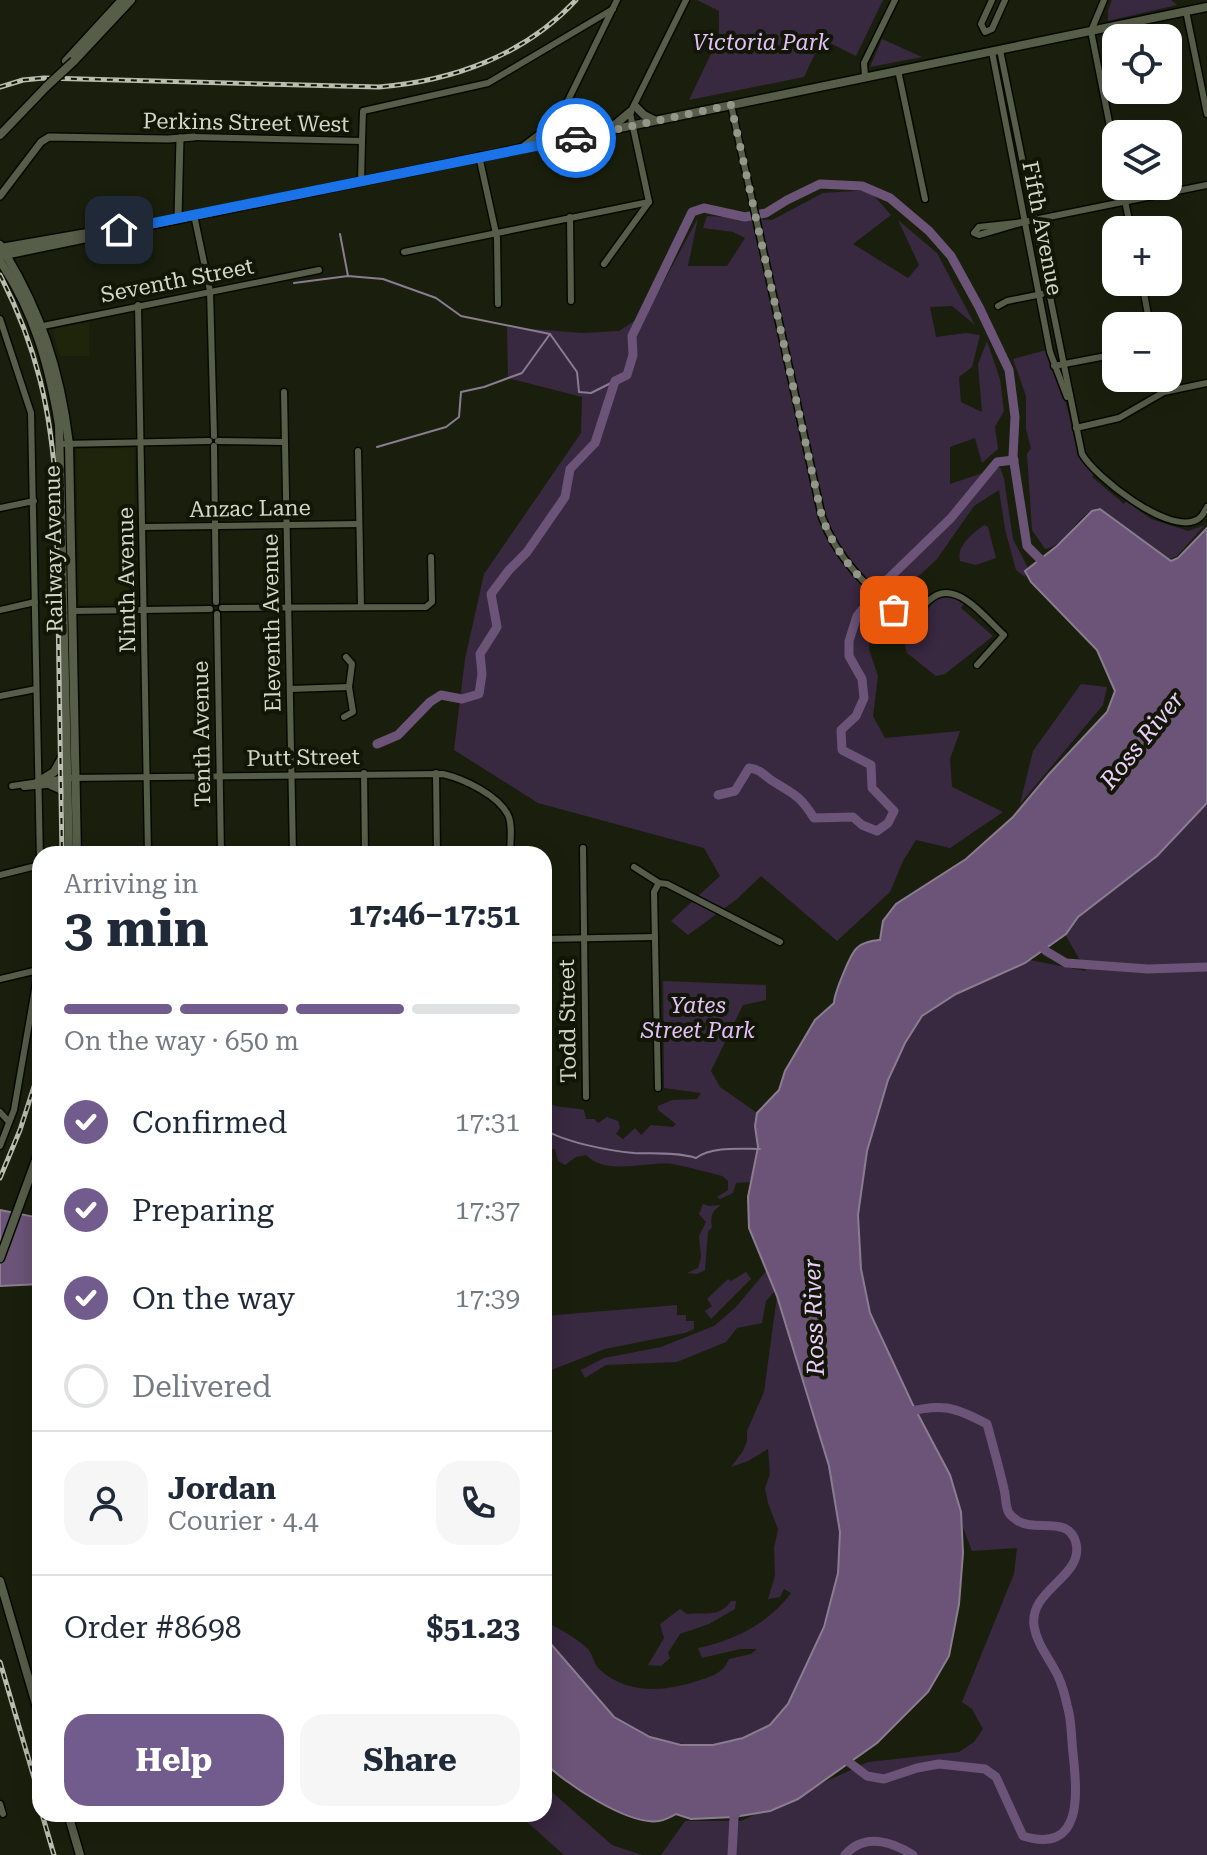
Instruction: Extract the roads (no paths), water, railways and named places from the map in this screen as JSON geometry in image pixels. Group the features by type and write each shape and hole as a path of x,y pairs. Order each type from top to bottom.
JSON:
{"main road":[{"path":"70,61 122,0"},
{"path":"0,127 131,0"},
{"path":"1,252 65,242 554,143 898,70 935,59 996,50 1207,7"},
{"path":"0,135 44,86"},
{"path":"607,131 635,107 655,121"},
{"path":"521,148 558,121 560,130 575,138"},
{"path":"1,252 60,236 119,230"},
{"path":"15,269 19,257 65,242"},
{"name":"Railway Avenue","path":"1,252 15,269 43,326 59,382 65,444 72,611 69,846"},
{"name":"Railway Avenue","path":"1,252 36,328 65,444 67,748 76,846"},
{"path":"38,784 56,769 67,748"},
{"path":"51,785 67,798"},
{"path":"0,1258 32,1171"},
{"path":"0,1581 32,1691"},
{"path":"70,1822 80,1855"}],"street":[{"path":"554,143 553,135 558,121 617,0"},
{"path":"604,264 649,202 633,125 635,107 686,0"},
{"path":"865,76 864,63 895,0"},
{"path":"992,0 981,24 985,32 992,29 1005,0"},
{"path":"1104,0 1091,31 1109,120"},
{"name":"Perkins Street West","path":"0,196 41,142 49,137 362,141 363,111 488,83 613,9"},
{"path":"1186,11 1207,114"},
{"name":"Fifth Avenue","path":"996,50 1035,220 1081,451 1087,461 1138,506 1190,522 1197,520 1206,508"},
{"name":"Fifth Avenue","path":"996,50 1038,295 1054,366 1071,408"},
{"path":"898,70 925,199"},
{"path":"731,105 822,517 841,556 902,617"},
{"path":"178,218 180,138"},
{"path":"361,181 362,141"},
{"path":"479,156 496,232 498,304"},
{"path":"1024,222 979,235 974,233 979,227 1035,220 1207,185"},
{"path":"404,252 649,202"},
{"path":"1126,202 1128,216"},
{"name":"Tenth Avenue","path":"194,215 210,291 221,846"},
{"path":"570,217 571,301"},
{"name":"Seventh Street","path":"43,326 319,270"},
{"path":"998,306 1007,301 1049,292"},
{"name":"Ninth Avenue","path":"138,305 148,846"},
{"name":"Railway Avenue","path":"1,325 31,413 40,846"},
{"path":"1054,366 1102,357"},
{"path":"1076,428 1123,417 1161,394 1207,383"},
{"name":"Eleventh Avenue","path":"284,392 293,846"},
{"path":"65,444 284,442"},
{"path":"358,451 361,607"},
{"path":"0,508 34,501"},
{"name":"Anzac Lane","path":"143,527 358,524"},
{"path":"72,611 426,607 432,602 431,557"},
{"path":"914,616 938,594 953,593 962,598 1004,635 977,665"},
{"path":"0,610 35,602"},
{"path":"902,617 907,614 914,616"},
{"path":"902,617 901,627 908,631 917,625 914,616"},
{"path":"346,657 352,664"},
{"path":"359,657 352,664 349,687 353,712 359,720"},
{"path":"290,689 349,687"},
{"path":"0,696 36,689"},
{"path":"344,717 353,712"},
{"path":"364,773 365,846"},
{"path":"436,773 437,846"},
{"name":"Putt Street","path":"70,780 436,773 468,783 496,801 510,817 510,846"},
{"path":"38,784 51,785 70,780"},
{"path":"0,787 70,780"},
{"name":"Todd Street","path":"583,848 586,1097"},
{"path":"0,875 32,866"},
{"path":"634,867 659,883 667,884 780,942"},
{"path":"658,1088 654,892 659,883"},
{"path":"552,939 655,937"},
{"path":"0,979 32,971"},
{"path":"0,1146 14,1110 32,1005"},
{"path":"0,1112 9,1122"},
{"path":"0,1804 3,1814"}],"water":[{"name":"Ross River","path":"1100,509 1171,561 1178,558 1207,528 1207,803 1157,856 1078,917 1066,934 1025,963 956,994 922,1016 888,1080 867,1151 858,1215 861,1269 870,1313 950,1475 961,1512 963,1553 959,1604 949,1656 928,1692 877,1743 798,1799 770,1811 734,1817 691,1819 676,1814 659,1821 646,1821 631,1817 581,1791 552,1769 552,1645 614,1717 650,1737 681,1745 713,1745 743,1738 770,1725 788,1704 824,1627 838,1573 840,1532 829,1466 777,1296 749,1228 748,1197 758,1147 757,1113 779,1090 785,1071 815,1020 834,1003 856,949 864,943 880,940 883,921 896,904 966,859 1013,817 1107,712 1115,691 1097,650 1031,582 1025,571 1057,546 1092,511"},
{"path":"0,1210 32,1216 32,1284 0,1286"}],"waterway":[{"path":"377,744 398,735 441,695 462,699 479,694 482,674 480,654 497,627 491,594 527,552 565,497 570,469 595,443 615,381 627,375 633,355 632,336 692,212 704,208 745,217 766,213 820,184 862,186 890,198 929,231 951,256 1009,370 1015,417 1013,456 1027,546 1048,567"},
{"path":"340,234 348,276"},
{"path":"294,283 348,276 383,279 436,298 461,316 550,334 577,372 579,392 591,393 615,381"},
{"path":"377,447 446,427 459,417 461,392 522,373 550,334"},
{"path":"718,795 735,791 749,768 761,772 795,795 814,818 853,817 877,831 888,823 894,811 872,788 871,765 842,750 841,730 856,716 864,698 862,679 849,656 849,641 857,616 886,581 951,518 997,462 1014,460"},
{"path":"1038,942 1066,963 1148,969 1207,967"},
{"path":"552,1134 600,1148 696,1158 718,1150 760,1149"},
{"path":"841,1756 867,1776 884,1779 939,1764 985,1769 996,1777 1023,1836 1043,1839 1057,1837 1067,1828 1072,1816 1075,1785 1069,1711 1059,1679 1034,1626 1040,1602 1072,1565 1076,1543 1067,1529 1025,1524 1010,1514 987,1424 946,1408 903,1413"},
{"path":"732,1855 734,1817 739,1808"},
{"path":"845,1855 852,1848 869,1842 887,1843 913,1855"}],"railway":[{"path":"0,87 44,78 379,87 407,84 460,71 511,50 534,36 576,0"},
{"path":"0,275 33,354 46,406 54,461 62,846"},
{"path":"0,1178 32,1093"},
{"path":"0,1662 32,1771"},
{"path":"44,1822 54,1855"}],"park label":[{"name":"Victoria Park","path":"761,42"},
{"name":"Yates Street Park","path":"698,1018"}]}
